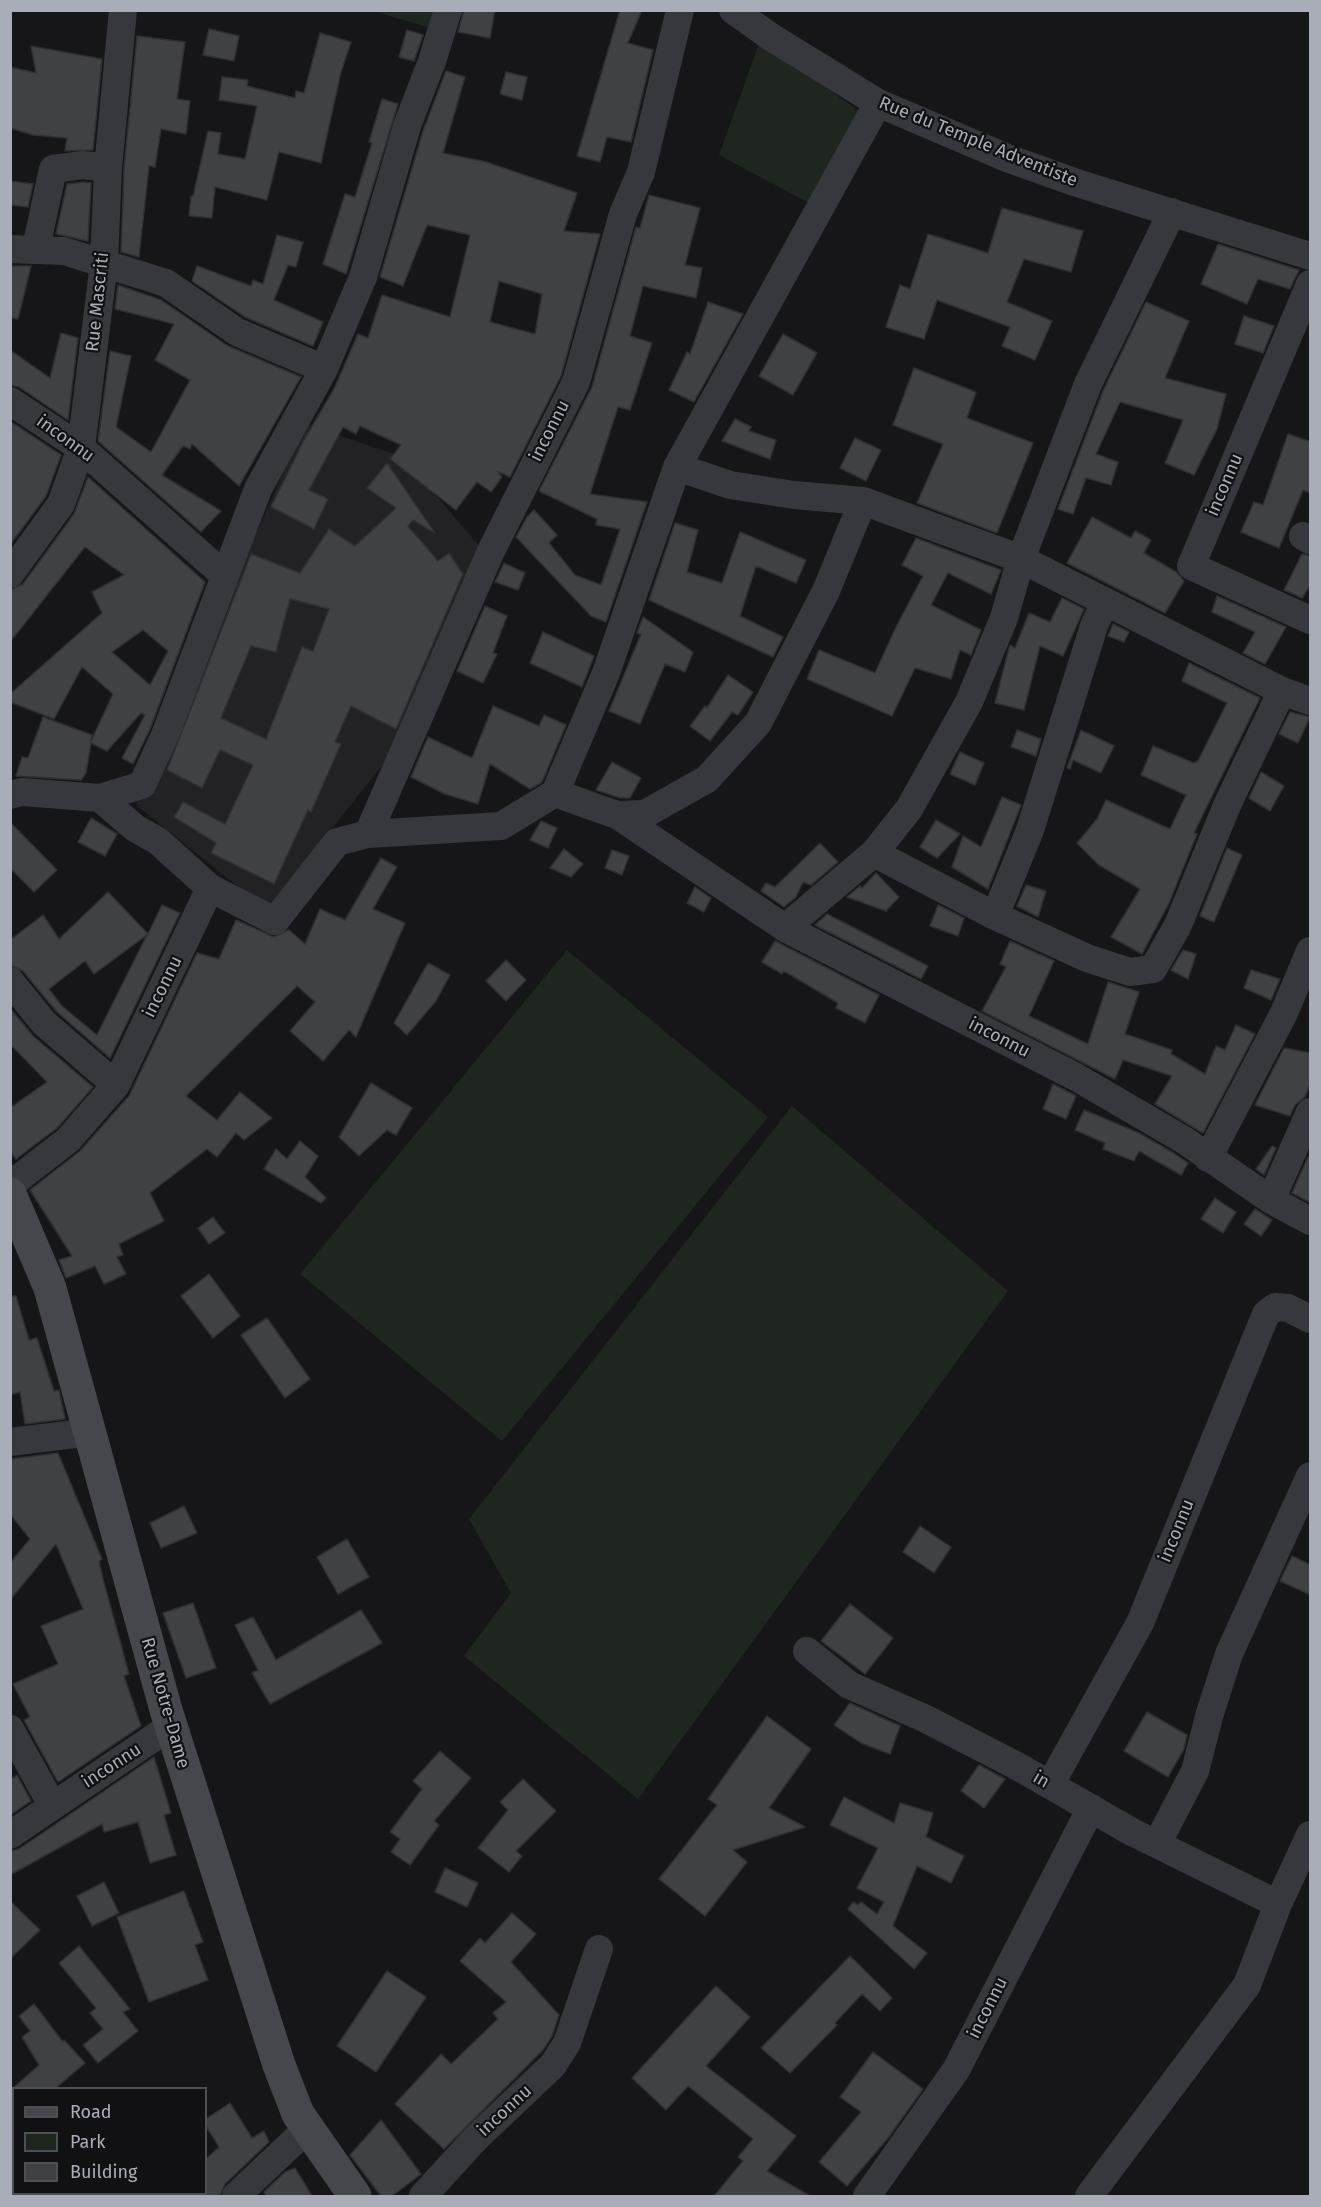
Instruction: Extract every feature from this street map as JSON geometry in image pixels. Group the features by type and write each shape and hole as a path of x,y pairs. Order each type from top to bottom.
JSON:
{"street":[{"name":"Rue Mascriti","path":"10,574 61,504 81,448 104,263 108,168 123,10"},
{"path":"10,795 22,792 100,798 142,785 165,735 258,489 324,369 363,277 407,126 432,61 448,10"},
{"name":"inconnu","path":"368,834 491,551 576,382 624,214 641,172 680,10"},
{"name":"Rue du Temple Adventiste","path":"733,10 771,37 878,103 1007,158 1074,182 1311,256"},
{"path":"100,798 135,828 158,842 210,888 275,921 336,842 368,834 501,826 555,794 606,673 677,467 878,103"},
{"path":"108,168 83,165 53,169 23,248 64,251 166,283 237,332 324,369"},
{"path":"784,928 874,853 909,809 969,702 1004,618 1021,559 1088,384 1172,212"},
{"name":"inconnu","path":"1311,284 1191,566 1311,620"},
{"name":"inconnu","path":"10,401 81,448 224,575"},
{"path":"677,467 730,485 794,495 863,501 1021,559 1282,691 1311,701"},
{"name":"inconnu","path":"617,816 645,813 707,779 758,723 826,591 863,501"},
{"path":"995,916 1030,830 1094,626 1105,602"},
{"path":"874,853 995,916 1087,958 1130,972 1153,969 1178,925 1228,803 1282,691"},
{"name":"inconnu","path":"555,794 617,816 784,928 1076,1077 1184,1140 1271,1200 1311,1221"},
{"name":"inconnu","path":"10,1185 68,1140 116,1085 210,888"},
{"path":"1208,1158 1284,1012 1311,951"},
{"path":"10,981 45,1023 116,1085"},
{"path":"1271,1200 1311,1112"},
{"name":"Rue Notre-Dame","path":"10,1194 47,1278 171,1726 263,2017 298,2114 355,2196"},
{"name":"inconnu","path":"1050,1785 1140,1623 1266,1314 1275,1307 1287,1308 1311,1319"},
{"path":"10,1443 91,1432"},
{"path":"1157,1844 1195,1771 1229,1654 1311,1476"},
{"name":"in","path":"807,1651 849,1685 924,1718 1157,1844 1278,1904"},
{"name":"inconnu","path":"10,1836 52,1805 171,1726"},
{"path":"10,1729 52,1805"},
{"name":"inconnu","path":"867,2196 956,2070 1091,1808"},
{"path":"1089,2196 1247,1985 1278,1904 1311,1835"},
{"name":"inconnu","path":"423,2196 476,2138 553,2065 567,2043 598,1949"},
{"path":"236,2196 308,2128"}],"shaded area":[{"path":"305,424 394,454 410,465 481,548 392,753 267,910 136,805"}],"green space":[{"path":"373,11 440,11 434,29"},
{"path":"760,41 865,115 809,203 719,155"},
{"path":"567,950 768,1117 502,1441 300,1274"},
{"path":"792,1106 1008,1291 638,1799 464,1656 511,1593 469,1519"}],"building":[{"path":"464,10 495,10 490,38 458,32"},
{"path":"620,10 642,10 628,43 653,50 631,142 607,137 600,162 577,156"},
{"path":"209,29 239,36 234,61 203,55"},
{"path":"407,30 423,35 414,61 399,57"},
{"path":"320,33 351,42 341,72 321,163 279,152 267,200 215,187 212,218 189,216 191,196 193,196 208,131 221,133 218,154 245,159 257,106 219,100 222,77 248,80 247,86 295,98 296,91 304,93"},
{"path":"137,36 185,42 177,99 190,101 186,134 161,129 155,167 149,166 139,257 121,252 124,169"},
{"path":"31,46 102,59 93,150 65,151 67,138 33,135 10,128 10,67 36,73"},
{"path":"446,71 465,77 443,153 486,162 577,193 564,231 600,234 561,376 510,477 497,471 502,477 491,492 477,482 456,510 390,459 401,445 360,426 356,434 343,427 309,490 328,499 314,529 271,507 304,440 334,389 358,334 368,338 382,295 450,317 470,235 427,225 403,286 380,277 423,131","holes":["499,281 542,294 535,334 490,322"]},
{"path":"506,72 527,77 522,100 500,94"},
{"path":"382,99 398,104 346,274 323,264 345,194 355,197 372,143 369,142"},
{"path":"10,181 33,184 28,207 10,205"},
{"path":"91,183 88,241 56,234 67,184"},
{"path":"649,195 700,208 685,265 702,268 696,298 643,286 630,336 652,343 630,410 618,407 590,494 647,502 606,622 591,616 516,537 527,517 534,510 557,535 549,543 575,575 601,585 620,529 596,525 597,519 539,491 592,387 636,227 640,228"},
{"path":"1002,208 1083,231 1071,272 1024,259 1007,302 1052,321 1035,360 1002,346 1010,327 937,300 924,339 886,327 900,285 910,289 928,234 988,253"},
{"path":"277,235 303,242 296,267 288,265 274,300 323,322 313,346 245,317 192,281 197,266 251,286 253,280 263,284"},
{"path":"1218,244 1299,270 1290,289 1258,279 1247,304 1201,284"},
{"path":"10,266 31,266 18,319 10,318"},
{"path":"118,285 161,300 228,346 301,377 239,486 192,444 190,449 183,446 162,475 221,511 201,532 98,441 110,351 131,356 116,427 151,452 190,380 155,360 174,324 115,309"},
{"path":"708,302 743,314 694,402 669,390 687,352 690,354"},
{"path":"1146,302 1189,321 1165,378 1226,394 1217,429 1194,475 1165,463 1183,420 1120,402 1096,454 1118,462 1111,485 1086,478 1073,514 1058,509 1103,391"},
{"path":"1244,316 1274,326 1263,353 1235,344"},
{"path":"61,333 78,338 68,420 19,387 10,385 10,350 50,378"},
{"path":"783,334 817,353 793,395 759,376"},
{"path":"914,368 976,392 967,418 1033,443 997,533 917,503 943,444 893,425"},
{"path":"735,419 751,427 749,431 776,440 770,459 722,441"},
{"path":"10,421 61,455 46,496 10,545"},
{"path":"1288,434 1311,442 1311,493 1303,490 1279,548 1241,532 1254,502 1263,505"},
{"path":"855,438 881,450 866,481 840,468"},
{"path":"387,463 435,533 413,520 408,526 438,561 449,553 463,574 396,729 351,706 335,742 341,744 311,812 308,810 274,884 211,853 216,843 174,817 183,802 225,824 253,765 220,750 202,788 167,770 251,554 300,573 329,529 355,546 396,508 367,488","holes":["290,599 329,609 313,651 302,647 266,739 221,718 251,646 276,652"]},
{"path":"88,477 205,582 150,729 133,764 122,758 145,715 141,713 107,751 91,743 86,773 81,780 16,776 22,757 28,758 43,717 92,735 91,741 113,694 82,667 54,719 10,702 10,694 102,613 92,592 124,575 85,547 10,642 10,590 23,584 74,514","holes":["143,630 168,651 150,685 112,652"]},
{"path":"1092,517 1131,538 1135,531 1151,540 1144,553 1176,572 1184,581 1165,613 1067,563"},
{"path":"675,523 698,530 687,572 722,583 740,532 806,560 796,583 756,566 740,616 783,637 773,657 649,600"},
{"path":"916,538 1001,570 991,594 948,573 931,605 981,630 971,655 960,650 951,679 915,668 892,716 807,679 819,650 875,673 923,576 902,565"},
{"path":"1302,554 1311,556 1311,584 1302,598 1284,590"},
{"path":"504,563 525,573 518,590 495,582"},
{"path":"1217,596 1286,627 1265,664 1243,653 1255,632 1212,612"},
{"path":"1062,598 1084,609 1063,656 1040,646 1024,710 995,703 1010,645 1015,648 1029,613 1050,622"},
{"path":"485,606 507,616 493,653 497,654 483,683 457,671"},
{"path":"643,617 693,652 685,672 665,664 640,724 609,711 641,634 637,633"},
{"path":"1113,624 1129,632 1124,642 1108,636"},
{"path":"543,632 594,656 582,687 530,663"},
{"path":"1189,663 1260,698 1194,833 1197,834 1169,903 1142,954 1111,937 1140,889 1099,865 1077,843 1097,819 1106,800 1170,829 1186,795 1141,775 1153,746 1194,763 1198,761 1227,703 1182,681"},
{"path":"728,675 753,692 738,715 732,712 710,741 690,726 705,706 707,708"},
{"path":"493,706 539,726 544,715 566,725 542,782 530,789 490,764 478,804 445,794 411,777 428,737 472,758"},
{"path":"1290,712 1310,717 1298,743 1279,734"},
{"path":"1017,730 1041,739 1036,756 1011,747"},
{"path":"1081,730 1114,746 1101,773 1073,760 1070,769 1067,768"},
{"path":"960,752 984,763 975,785 950,774"},
{"path":"612,762 641,778 630,798 620,798 596,790"},
{"path":"1261,772 1284,786 1270,811 1249,798"},
{"path":"1002,797 1021,805 988,889 952,867 963,836 981,847"},
{"path":"91,818 117,834 105,856 78,842"},
{"path":"936,820 960,834 937,858 920,847"},
{"path":"541,821 557,828 548,848 530,840"},
{"path":"10,822 57,870 34,892 10,868"},
{"path":"820,843 838,862 811,885 803,882 796,897 784,907 761,891 766,883 775,887"},
{"path":"1227,848 1242,855 1214,922 1200,916"},
{"path":"564,849 583,864 571,877 550,868"},
{"path":"612,850 629,856 622,875 605,868"},
{"path":"381,858 397,867 373,909 405,923 356,1037 349,1030 323,1061 290,1031 315,1002 297,986 186,1096 217,1120 240,1092 272,1118 244,1140 236,1133 217,1157 207,1149 150,1193 164,1221 119,1244 123,1255 117,1257 126,1274 104,1284 95,1266 66,1278 59,1260 72,1256 30,1190 80,1151 129,1096 197,953 219,959 236,920 274,937 289,930 305,944 320,909 345,920"},
{"path":"876,873 899,897 886,911 847,897 860,886 862,888"},
{"path":"1026,885 1046,891 1038,917 1017,906"},
{"path":"695,887 711,898 704,912 687,903"},
{"path":"108,892 148,934 162,905 180,913 110,1058 56,1011 23,971 10,965 10,940 43,915 59,939","holes":["147,935 97,1035 62,1006 49,989 85,961 94,974"]},
{"path":"938,905 964,918 958,936 930,926"},
{"path":"827,914 928,966 921,979 815,925"},
{"path":"775,941 879,995 865,1023 836,1008 838,1003 784,971 782,974 762,962"},
{"path":"1010,941 1054,961 1029,1016 1088,1044 1108,982 1139,992 1125,1034 1172,1050 1171,1054 1205,1074 1216,1046 1225,1050 1236,1025 1255,1034 1203,1133 1155,1104 1172,1076 1123,1060 1115,1079 982,1011 1006,967 1000,964"},
{"path":"1183,950 1196,954 1188,979 1171,970"},
{"path":"506,960 526,980 506,1001 486,981"},
{"path":"428,963 450,975 436,1001 407,1035 394,1023"},
{"path":"1251,970 1280,979 1271,1000 1244,988"},
{"path":"10,1008 33,1036 93,1087 57,1128 16,1159 10,1152 10,1108 47,1082 10,1044"},
{"path":"1284,1048 1311,1053 1311,1082 1305,1097 1295,1105 1290,1116 1255,1105"},
{"path":"371,1083 412,1108 396,1135 387,1130 359,1156 339,1137"},
{"path":"1053,1084 1076,1096 1066,1119 1043,1109"},
{"path":"1084,1110 1139,1133 1175,1154 1188,1163 1181,1175 1139,1151 1134,1161 1103,1149 1105,1143 1075,1130"},
{"path":"300,1141 318,1156 305,1177 326,1198 321,1203 264,1169 276,1149 287,1159"},
{"path":"1272,1146 1276,1148 1264,1175 1256,1169"},
{"path":"1308,1157 1311,1157 1311,1203 1292,1193"},
{"path":"1215,1198 1236,1212 1223,1233 1201,1219"},
{"path":"1255,1209 1272,1220 1261,1236 1244,1224"},
{"path":"213,1217 225,1233 209,1244 198,1228"},
{"path":"209,1274 240,1316 213,1338 181,1296"},
{"path":"10,1296 16,1296 29,1340 37,1338 54,1391 59,1390 65,1419 25,1424 20,1392 10,1395"},
{"path":"267,1318 310,1379 285,1398 241,1335"},
{"path":"58,1453 102,1559 99,1561 103,1579 129,1674 124,1676 141,1726 58,1782 24,1720 30,1717 13,1684 58,1664 41,1626 83,1609 56,1544 10,1600 10,1563 30,1539 10,1514 10,1459"},
{"path":"184,1506 197,1533 161,1548 150,1523"},
{"path":"920,1526 951,1547 934,1573 903,1552"},
{"path":"347,1539 369,1577 338,1594 317,1557"},
{"path":"1292,1556 1311,1565 1311,1595 1280,1581"},
{"path":"193,1603 216,1668 186,1678 163,1613"},
{"path":"850,1604 893,1638 865,1674 821,1641"},
{"path":"361,1610 382,1643 270,1704 252,1673 258,1670 235,1625 253,1617 276,1660"},
{"path":"850,1703 900,1726 890,1754 861,1743 834,1725"},
{"path":"1147,1712 1187,1735 1184,1749 1168,1777 1124,1751"},
{"path":"767,1716 811,1749 769,1808 805,1827 733,1850 747,1862 705,1916 659,1879 717,1805 708,1799"},
{"path":"440,1751 471,1778 434,1821 439,1825 410,1865 391,1852 400,1839 390,1832 422,1789 413,1781"},
{"path":"154,1757 171,1813 164,1815 176,1855 150,1863 138,1822 104,1832 102,1824 10,1875 10,1851 19,1849"},
{"path":"979,1765 1005,1779 984,1808 961,1791"},
{"path":"17,1775 31,1801 10,1815 10,1780"},
{"path":"523,1779 556,1811 516,1851 522,1856 509,1872 478,1848 508,1810 500,1802"},
{"path":"844,1797 894,1823 900,1803 933,1813 926,1837 964,1856 951,1883 917,1866 893,1926 927,1953 914,1969 848,1909 853,1902 858,1905 861,1902 877,1914 884,1902 857,1888 878,1848 830,1825"},
{"path":"445,1868 478,1883 467,1907 435,1892"},
{"path":"104,1882 119,1913 92,1926 77,1896"},
{"path":"184,1891 203,1942 195,1945 208,1980 149,2002 117,1917"},
{"path":"10,1901 40,1930 10,1959"},
{"path":"512,1913 536,1934 511,1962 559,2015 552,2036 543,2050 444,2149 395,2104 441,2054 451,2064 498,2019 493,2013 506,2002 460,1961 480,1938 485,1943"},
{"path":"79,1946 130,2009 123,2012 138,2031 98,2063 83,2045 103,2029 90,2013 96,2008 59,1963"},
{"path":"850,1956 892,1998 880,2011 862,1994 835,2023 837,2025 790,2073 761,2048"},
{"path":"387,1971 426,1997 376,2072 337,2046"},
{"path":"716,1986 750,2017 706,2066 796,2136 767,2171 810,2196 714,2196 743,2161 738,2157 753,2139 688,2086 666,2110 632,2078"},
{"path":"34,2004 63,2042 64,2040 85,2063 57,2087 14,2087 39,2065 22,2037 30,2031 19,2016"},
{"path":"873,2052 923,2089 888,2138 847,2186 819,2162 861,2112 840,2097"},
{"path":"230,2103 252,2138 264,2131 269,2142 225,2184 220,2196 206,2196 207,2158 219,2147 207,2128 207,2118"},
{"path":"381,2120 421,2174 392,2196 381,2196 350,2155"},
{"path":"295,2168 312,2196 266,2196 264,2192 285,2172"}]}
